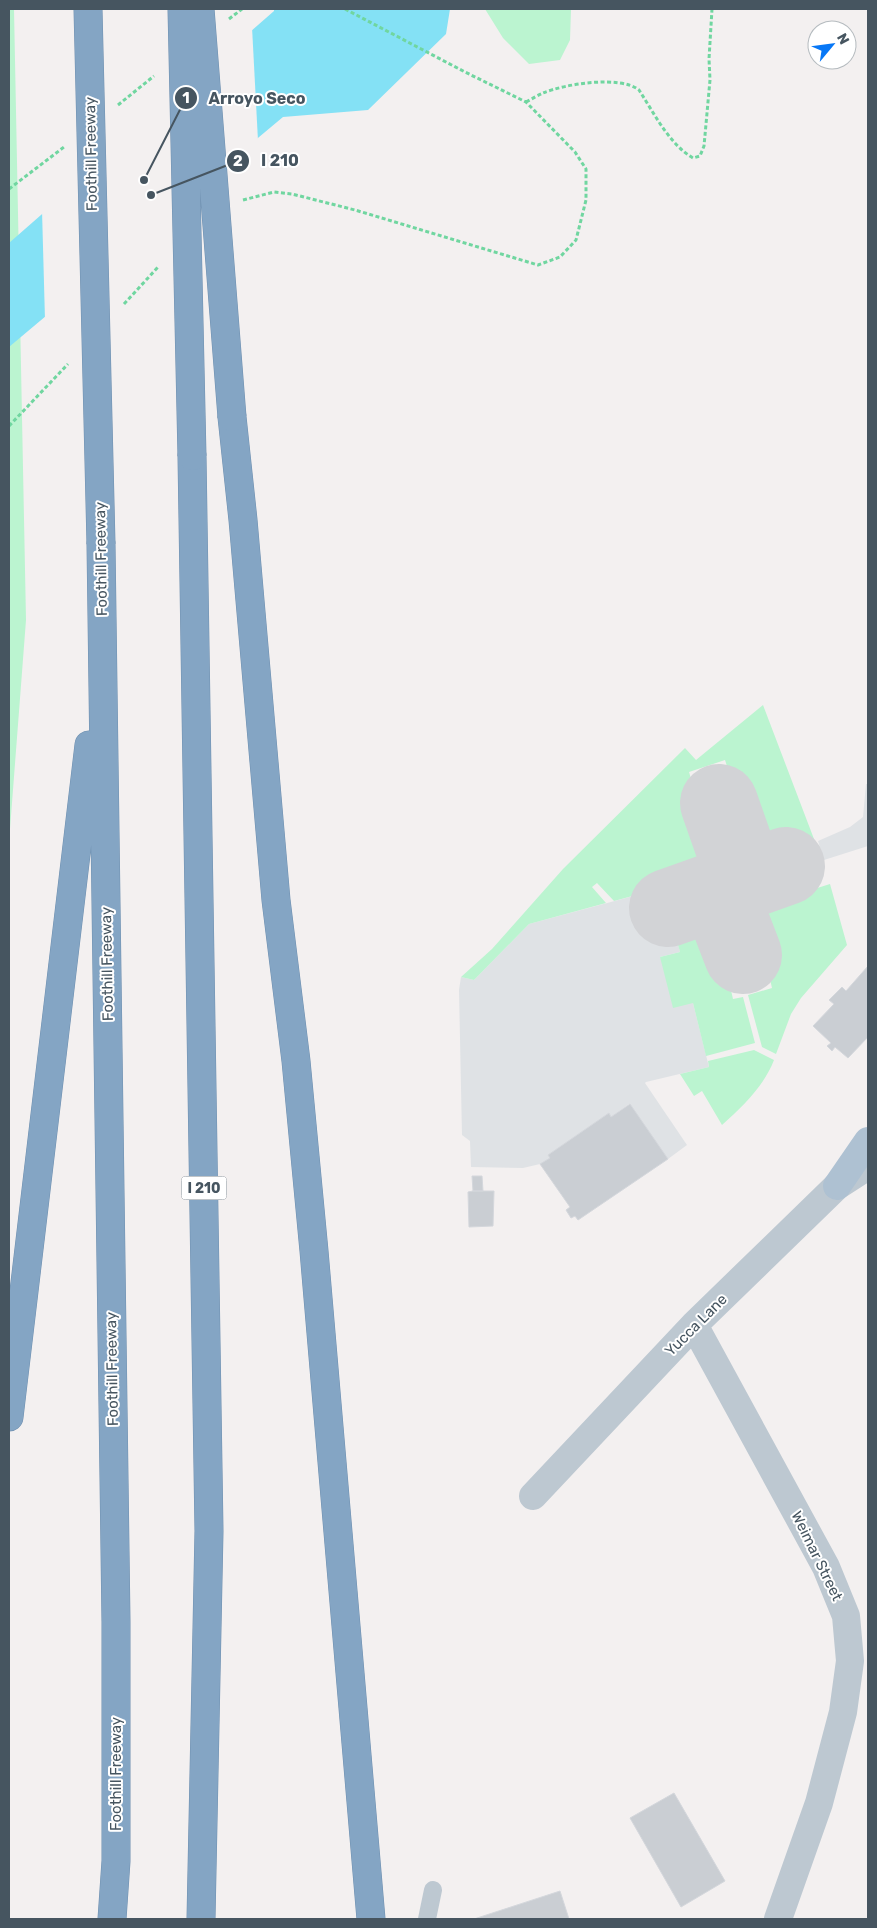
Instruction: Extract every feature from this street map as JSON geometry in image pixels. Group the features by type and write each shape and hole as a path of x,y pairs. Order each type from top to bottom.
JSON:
{"highway":[{"name":"Foothill Freeway","path":"88,9 101,544 116,1622 116,1861 112,1919"},
{"name":"I 210","path":"182,9 192,456 209,1531 201,1919"},
{"path":"200,9 232,417 244,520 276,900 296,1061 371,1919"},
{"path":"9,1417 102,639"}],"main road":[{"path":"836,1186 868,1141"}],"street":[{"name":"Yucca Lane","path":"533,1496 694,1325 836,1186 868,1166"},
{"name":"Weimar Street","path":"694,1325 826,1567 846,1616 850,1661 843,1712 819,1803 778,1919"}],"lane":[{"path":"427,1919 433,1890"}],"path":[{"path":"226,21 242,9"},
{"path":"238,201 274,192 292,194 365,212 538,265 560,257 576,240 586,200 586,169 575,152 526,102 464,72 345,9"},
{"path":"526,102 543,93 577,85 606,81 634,86 639,90 674,141 685,153 693,158 700,156 704,146 710,80 709,59 712,9"},
{"path":"117,105 156,75"},
{"path":"9,189 71,141"},
{"path":"119,309 166,259"},
{"path":"9,426 73,359"}],"shaded area":[{"path":"866,784 868,784 868,846 824,860 818,841 850,827 863,817"},
{"path":"663,888 680,952 660,957 693,1003 709,1067 645,1083 687,1145 668,1159 629,1104 611,1117 609,1113 548,1155 550,1158 540,1164 523,1168 471,1167 470,1141 462,1135 459,990 461,977 474,980 529,924"}],"green space":[{"path":"9,9 14,9 26,620 9,842"},
{"path":"485,9 571,9 570,40 560,60 529,64 503,38"},
{"path":"763,705 814,839 781,850 783,855 753,865 746,861 725,801 737,797 725,760 689,772 700,808 713,805 734,864 730,874 665,897 662,888 614,901 597,883 592,887 606,903 529,924 474,980 461,977 492,949 563,869 685,748 696,760"},
{"path":"789,876 795,895 830,884 847,945 801,998 791,1014 776,1054 762,1047 748,995 772,988 763,950 749,953 732,907 735,896"},
{"path":"711,905 719,912 736,957 724,960 733,999 743,997 755,1043 706,1056 693,1003 673,1008 660,957 680,952 671,920"},
{"path":"754,1050 774,1060 759,1087 722,1125 702,1091 694,1096 680,1074 709,1067 708,1061"}],"water":[{"path":"274,9 450,9 446,34 368,110 283,117 9,347 9,243"}],"pier":[{"path":"252,27 258,141 45,320 42,210"}],"building":[{"path":"868,966 868,1037 848,1058 835,1047 832,1051 827,1046 831,1043 813,1026 834,1004 829,1000 842,987 846,991"},
{"path":"630,1104 668,1159 578,1220 575,1216 571,1218 566,1210 570,1207 540,1164 550,1158 548,1155 609,1113 611,1117"},
{"path":"472,1176 482,1176 483,1191 473,1191"},
{"path":"494,1191 493,1226 469,1227 468,1192"},
{"path":"674,1793 725,1881 681,1907 630,1818"},
{"path":"560,1891 569,1919 474,1919"}],"taxiway":[{"path":"719,803 746,880"},
{"path":"668,908 786,866"},
{"path":"718,890 743,955"}],"place":[{"name":"Arroyo Seco","path":"144,180"},
{"name":"I 210","path":"151,195"}]}
